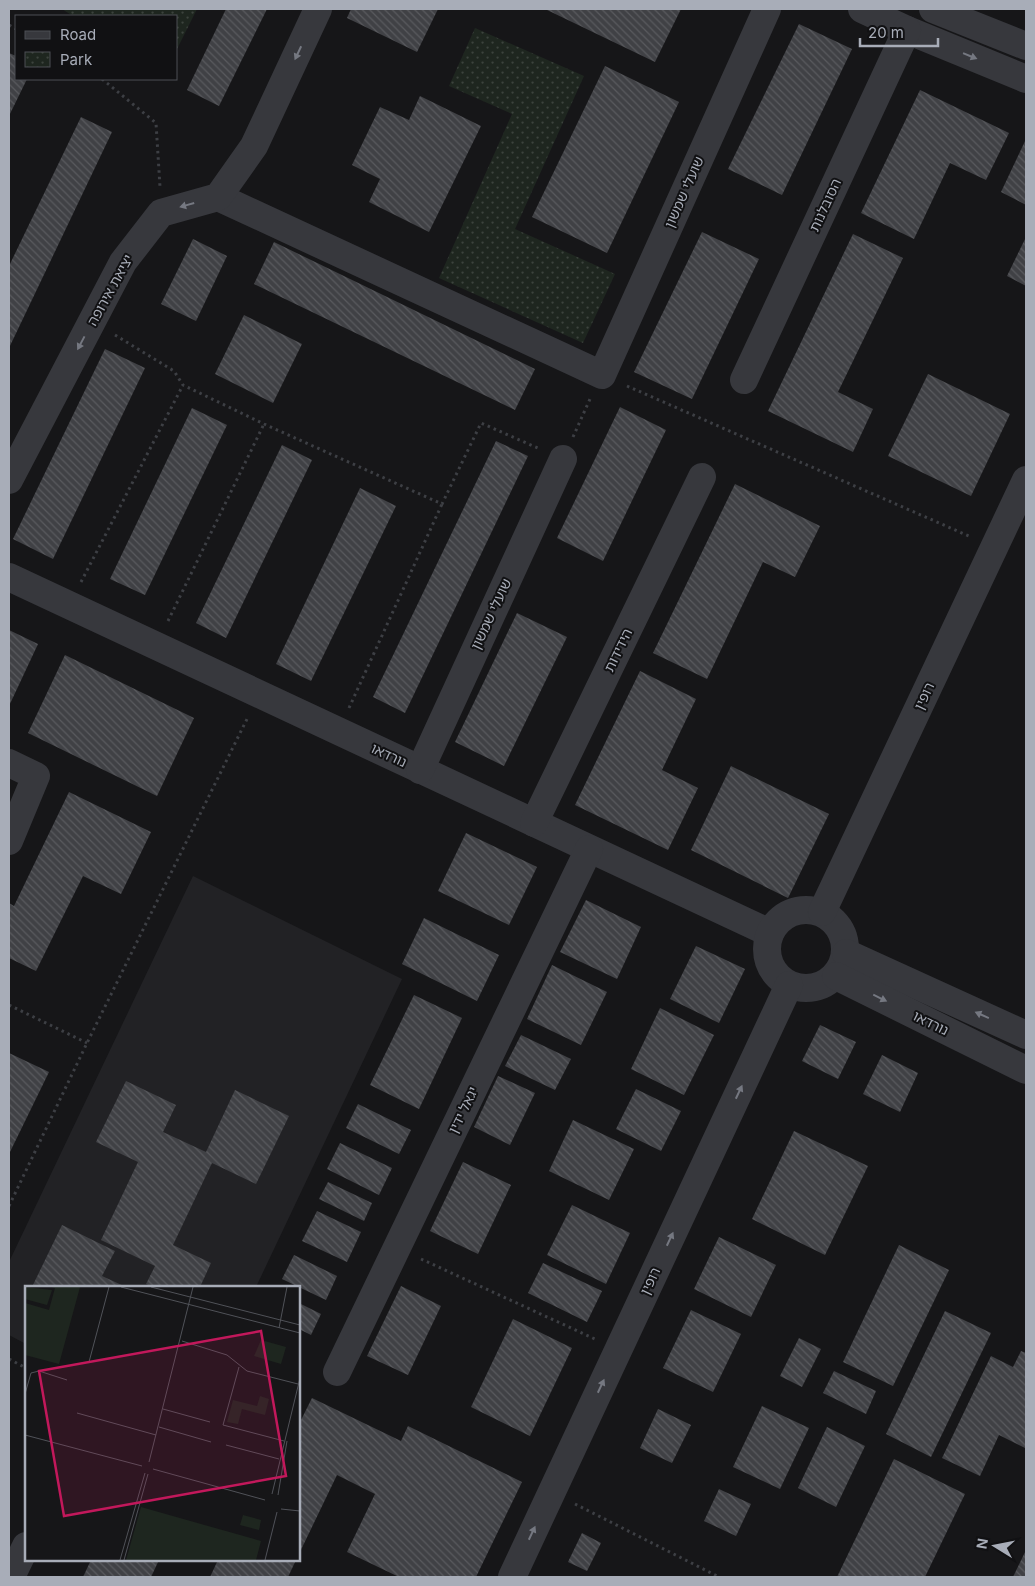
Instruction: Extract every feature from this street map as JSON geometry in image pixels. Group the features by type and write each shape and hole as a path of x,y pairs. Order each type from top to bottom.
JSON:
{"street":[{"path":"161,213 218,196 254,146 318,9"},
{"name":"שועלי שמשון","path":"602,375 767,9"},
{"path":"862,9 907,30 1026,79"},
{"path":"933,9 1026,46"},
{"name":"הסובלנות","path":"744,380 907,30"},
{"path":"218,196 602,375"},
{"name":"יציאת אירופה","path":"9,480 123,262 161,213"},
{"name":"שועלי שמשון","path":"420,770 562,459"},
{"name":"הידידות","path":"534,823 702,477"},
{"name":"רופין","path":"822,912 1026,480"},
{"name":"נורדאו","path":"9,577 770,934"},
{"path":"9,763 36,776 9,841"},
{"name":"יגאל ידין","path":"337,1372 589,849"},
{"path":"798,910 822,912 841,929 845,940 841,965 826,984 802,989 789,985 772,969 767,945 770,934 781,919 798,910"},
{"name":"נורדאו","path":"841,965 1026,1035"},
{"name":"נורדאו","path":"841,965 1026,1070"},
{"name":"רופין","path":"512,1577 789,985"},
{"path":"11,1577 25,1548"}],"path":[{"path":"103,80 156,123 161,213"},
{"path":"93,321 174,371 182,385 442,504"},
{"path":"338,731 481,422 562,459 602,375 995,547"},
{"path":"70,605 182,385"},
{"path":"156,646 264,424"},
{"path":"9,1206 260,694"},
{"path":"9,1005 88,1043"},
{"path":"397,1248 618,1350"},
{"path":"9,1359 25,1367"},
{"path":"552,1492 719,1577"}],"shaded area":[{"path":"193,876 402,979 256,1286 25,1286 25,1343 9,1335 9,1262"}],"green space":[{"path":"62,9 197,9 178,47 178,15 71,15"},
{"path":"475,28 584,76 515,229 615,274 583,343 439,278 512,114 449,86"}],"building":[{"path":"226,9 267,9 219,106 187,90"},
{"path":"351,9 438,9 417,52 347,18"},
{"path":"545,9 681,9 655,62"},
{"path":"799,24 852,49 782,195 728,169"},
{"path":"9,53 15,56 15,80 27,80 9,116"},
{"path":"605,66 679,102 607,253 532,217"},
{"path":"920,90 1009,133 986,180 950,163 914,239 861,213"},
{"path":"420,96 481,126 429,232 369,202 380,179 352,165 380,107 409,120"},
{"path":"81,117 112,132 9,348 9,266"},
{"path":"1026,139 1026,205 1001,192"},
{"path":"702,232 759,259 692,399 634,372"},
{"path":"853,234 903,258 838,392 873,409 853,452 768,411"},
{"path":"1026,237 1026,286 1007,276"},
{"path":"193,239 227,256 196,321 161,304"},
{"path":"274,242 535,369 515,410 254,284"},
{"path":"244,315 302,344 273,403 215,374"},
{"path":"105,349 145,368 53,559 13,539"},
{"path":"928,374 1010,414 971,496 888,456"},
{"path":"620,407 666,430 603,561 557,538"},
{"path":"192,408 227,425 145,595 110,579"},
{"path":"496,441 528,456 405,713 373,697"},
{"path":"282,445 312,460 226,638 196,623"},
{"path":"735,484 820,526 795,577 763,562 707,679 653,653"},
{"path":"360,488 396,506 311,681 276,664"},
{"path":"517,613 567,637 504,766 455,742"},
{"path":"9,630 38,644 9,706"},
{"path":"65,655 194,718 157,796 28,733"},
{"path":"640,671 696,699 662,770 698,788 668,850 575,805"},
{"path":"731,766 829,814 788,898 691,850"},
{"path":"69,792 151,832 121,894 83,876 36,971 9,958 9,903 14,906"},
{"path":"466,833 537,867 509,925 438,891"},
{"path":"586,900 641,927 617,979 560,952"},
{"path":"424,918 499,955 477,1001 402,964"},
{"path":"696,946 745,969 719,1023 670,999"},
{"path":"552,965 607,992 581,1045 527,1019"},
{"path":"414,995 462,1018 419,1109 370,1085"},
{"path":"660,1008 714,1035 684,1095 631,1069"},
{"path":"820,1025 856,1042 838,1079 802,1061"},
{"path":"521,1035 571,1059 555,1090 505,1066"},
{"path":"9,1053 49,1072 9,1154"},
{"path":"882,1055 918,1073 900,1112 863,1094"},
{"path":"498,1076 535,1093 510,1145 474,1127"},
{"path":"126,1081 176,1105 163,1132 206,1152 235,1090 289,1116 256,1184 212,1163 173,1245 211,1263 200,1286 151,1286 146,1284 155,1266 101,1240 138,1162 96,1142"},
{"path":"636,1089 681,1111 661,1151 616,1129"},
{"path":"358,1104 411,1130 399,1154 346,1128"},
{"path":"573,1120 634,1149 609,1200 549,1171"},
{"path":"794,1131 868,1166 825,1255 752,1219"},
{"path":"340,1143 392,1168 379,1195 327,1169"},
{"path":"463,1162 511,1185 478,1254 430,1231"},
{"path":"328,1182 372,1203 364,1221 319,1199"},
{"path":"572,1205 630,1233 606,1284 547,1255"},
{"path":"317,1211 361,1232 347,1262 302,1241"},
{"path":"62,1225 115,1251 102,1276 124,1286 32,1286"},
{"path":"719,1237 776,1265 751,1317 694,1289"},
{"path":"899,1245 949,1270 893,1386 843,1362"},
{"path":"294,1255 337,1276 326,1300 282,1279"},
{"path":"543,1263 602,1291 587,1322 528,1293"},
{"path":"401,1286 441,1306 408,1375 367,1356"},
{"path":"300,1304 321,1314 311,1335 300,1330"},
{"path":"691,1310 741,1334 713,1392 663,1368"},
{"path":"945,1311 991,1333 931,1457 886,1434"},
{"path":"513,1319 572,1348 530,1436 471,1407"},
{"path":"799,1338 821,1349 802,1387 780,1376"},
{"path":"1021,1351 1026,1353 1025,1448 999,1435 980,1476 942,1458 991,1356 1013,1367"},
{"path":"834,1371 876,1391 866,1414 823,1393"},
{"path":"312,1398 401,1441 408,1426 522,1482 476,1577 399,1577 347,1552 375,1494 337,1475 300,1552 300,1422"},
{"path":"762,1406 809,1428 780,1489 733,1467"},
{"path":"658,1409 691,1425 672,1463 640,1448"},
{"path":"827,1427 865,1446 836,1507 798,1488"},
{"path":"894,1459 965,1494 925,1577 837,1577"},
{"path":"719,1489 751,1504 736,1536 704,1521"},
{"path":"582,1533 601,1543 587,1571 568,1562"},
{"path":"1026,1550 1026,1577 1013,1577"},
{"path":"91,1561 159,1561 151,1577 83,1577"},
{"path":"218,1561 296,1561 288,1577 210,1577"}]}
